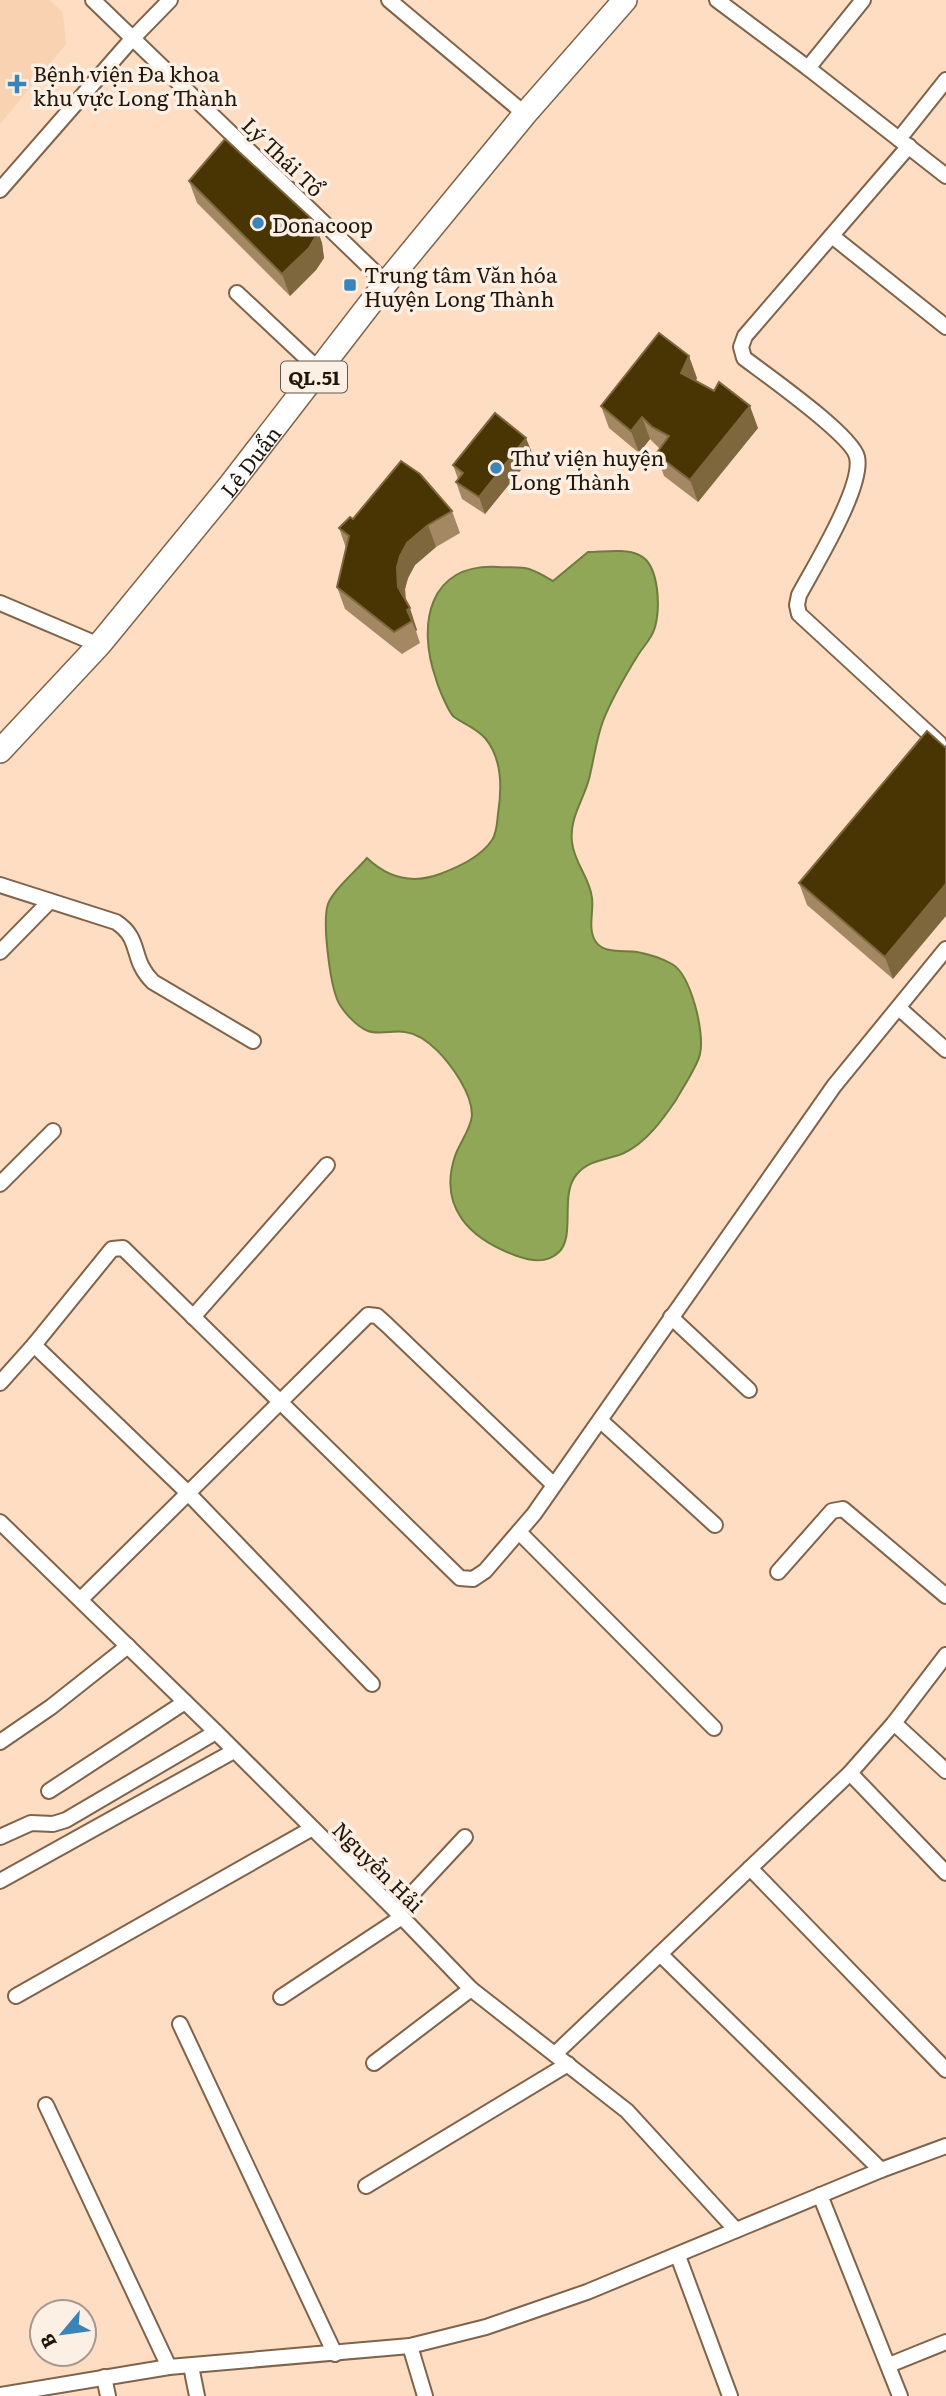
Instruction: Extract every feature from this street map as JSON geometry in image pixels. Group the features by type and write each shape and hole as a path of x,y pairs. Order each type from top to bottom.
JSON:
{"main road":[{"name":"Lê Duẩn","path":"0,751 99,645 222,495 386,283 525,114 625,0"}],"street":[{"name":"Lý Thái Tổ","path":"93,0 386,283"},
{"path":"0,190 132,39 170,0"},
{"path":"717,0 946,176"},
{"path":"807,68 863,0"},
{"path":"392,1 525,114"},
{"path":"941,745 799,614 799,595 852,490 858,468 856,454 846,441 819,417 744,358 741,347 745,336 832,236 904,143 946,80"},
{"path":"832,236 946,327"},
{"path":"237,293 319,370"},
{"path":"0,603 99,645"},
{"path":"0,885 116,922 128,930 134,940 137,961 153,982 253,1041"},
{"path":"0,952 50,901"},
{"path":"0,1383 112,1248 123,1248 460,1578 473,1579 485,1571 519,1532 601,1421 834,1086 900,1009 946,949"},
{"path":"900,1009 946,1050"},
{"path":"0,1185 53,1131"},
{"path":"193,1317 327,1165"},
{"path":"81,1599 362,1320 373,1315 387,1325 554,1485"},
{"path":"671,1317 749,1390"},
{"path":"34,1345 188,1493 372,1684"},
{"path":"601,1421 715,1525"},
{"path":"778,1572 832,1511 842,1510 946,1596"},
{"name":"Nguyễn Hải","path":"1,1524 186,1702 471,1989 626,2110 736,2230"},
{"path":"519,1532 714,1728"},
{"path":"0,1742 51,1707 128,1646"},
{"path":"556,2053 850,1773 894,1723 946,1655"},
{"path":"49,1791 186,1702"},
{"path":"894,1723 946,1771"},
{"path":"0,1837 31,1823 52,1824 66,1820 216,1732"},
{"path":"0,1881 234,1751"},
{"path":"850,1773 946,1873"},
{"path":"16,1996 311,1829"},
{"path":"281,1997 399,1914 466,1837"},
{"path":"750,1868 946,2070"},
{"path":"660,1954 881,2170"},
{"path":"374,2063 471,1989"},
{"path":"180,2024 335,2354"},
{"path":"366,2186 568,2064"},
{"path":"46,2105 169,2367"},
{"path":"0,2395 169,2367 410,2346 511,2318 587,2292 881,2170 946,2146"},
{"path":"820,2195 900,2396"},
{"path":"678,2256 730,2396"},
{"path":"889,2365 946,2342"},
{"path":"410,2346 425,2396"},
{"path":"191,2366 197,2396"},
{"path":"104,2377 108,2396"}],"shaded area":[{"name":"Bệnh viện Đa khoa khu vực Long Thành","path":"0,0 50,0 63,13 66,44 0,124"},
{"path":"621,551 634,553 646,560 655,578 658,612 653,633 624,679 603,721 589,779 573,826 573,850 592,898 591,926 596,942 615,951 651,955 679,970 695,1005 701,1045 699,1059 689,1077 676,1100 653,1130 632,1149 593,1163 577,1174 569,1192 564,1245 554,1256 533,1260 517,1256 485,1241 462,1219 451,1191 451,1175 455,1156 472,1115 466,1092 444,1058 422,1038 405,1032 368,1031 346,1013 337,999 332,979 326,937 326,913 335,893 367,858 392,874 420,879 440,874 475,856 487,846 495,834 500,785 495,755 485,738 452,715 439,688 430,659 429,619 434,601 443,586 456,575 474,568 525,568 553,581 588,552"}],"building":[{"name":"Donacoop","path":"225,139 314,221 316,236 309,248 282,274 189,181"},
{"path":"659,333 689,356 681,373 714,391 719,382 750,406 690,480 656,454 669,436 652,427 642,417 631,431 601,406"},
{"path":"495,413 526,438 479,497 456,482 463,473 453,465"},
{"path":"401,461 420,474 452,511 428,525 407,543 400,556 397,567 398,587 410,608 407,610 412,621 394,632 337,587 349,536 339,528 350,517 353,519"},
{"path":"927,731 946,748 946,884 885,957 799,883"}],"place":[{"name":"Bệnh viện Đa khoa khu vực Long Thành","path":"17,84"},
{"name":"Donacoop","path":"258,223"},
{"name":"Trung tâm Văn hóa Huyện Long Thành","path":"350,285"},
{"name":"Thư viện huyện Long Thành","path":"496,468"}]}
